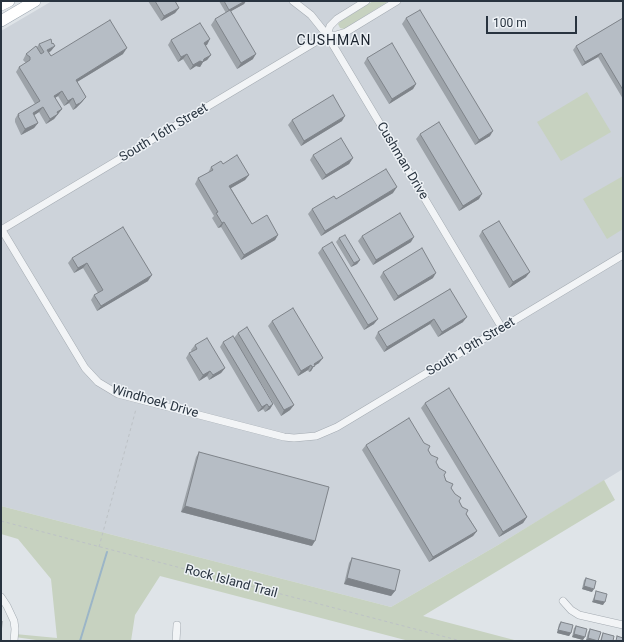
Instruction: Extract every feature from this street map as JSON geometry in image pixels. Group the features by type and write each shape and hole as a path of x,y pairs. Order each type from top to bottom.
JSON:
{"main road":[{"path":"1,5 9,1"},
{"path":"1,20 35,1"}],"street":[{"name":"Cushman Drive","path":"293,1 311,15 327,35 502,328"},
{"name":"South 16th Street","path":"327,35 330,26 337,19 366,1"},
{"name":"South 16th Street","path":"1,230 327,35 336,35 346,32 397,1"},
{"name":"Windhoek Drive","path":"1,230 85,368 98,382 108,389 118,394 284,437 305,438 318,436"},
{"name":"South 19th Street","path":"318,436 337,427 623,255"},
{"path":"1,597 14,621 14,641"},
{"path":"563,601 571,610 579,615 623,625"},
{"path":"176,641 178,625"}],"path":[{"path":"100,547 136,409"},
{"name":"Rock Island Trail","path":"1,521 461,641"}],"shaded area":[{"path":"52,1 366,1 337,19 327,34 336,35 397,1 623,1 623,469 498,545 391,607 1,506 1,31"}],"green space":[{"path":"373,1 389,1 344,29 340,28 338,24 341,21"},
{"path":"587,92 611,132 561,161 537,122"},
{"path":"623,176 623,229 607,239 583,199"},
{"path":"604,480 615,500 423,616 518,641 409,641 160,576 135,615 131,641 43,641 15,637 15,634 57,638 51,579 18,539 1,534 1,506 391,607 498,545"}],"building":[{"path":"155,1 175,1 179,8 164,16"},
{"path":"224,1 245,1 229,10"},
{"path":"230,10 256,54 241,63 215,19"},
{"path":"420,10 493,131 479,140 406,18"},
{"path":"623,18 623,90 601,53 585,62 576,46"},
{"path":"110,20 127,48 76,80 86,97 80,103 76,105 73,98 68,101 62,91 54,96 62,109 57,112 58,114 50,119 43,107 33,113 38,123 25,129 18,114 40,101 19,67 30,60 30,57 26,54 36,46 41,54 44,52 39,44 51,39 52,44 53,43 55,46 47,50 51,56"},
{"path":"200,23 210,39 204,43 211,55 204,59 203,62 200,61 193,65 187,54 181,57 171,40"},
{"path":"392,43 416,84 392,99 367,58"},
{"path":"333,95 345,116 304,141 292,120"},
{"path":"439,122 482,194 463,206 420,134"},
{"path":"341,138 353,158 326,175 313,155"},
{"path":"237,155 249,175 229,186 252,224 267,215 278,235 244,255 224,222 222,223 216,213 218,212 198,178 213,170 211,167 221,161 223,164"},
{"path":"386,169 397,187 325,231 312,209 334,196 336,199"},
{"path":"400,213 414,237 376,260 362,236"},
{"path":"499,221 530,272 513,282 482,231"},
{"path":"123,227 152,275 101,306 94,295 103,290 87,263 78,268 72,258"},
{"path":"345,235 360,260 354,263 339,238"},
{"path":"332,242 378,319 368,325 322,248"},
{"path":"422,248 436,273 398,296 383,272"},
{"path":"450,289 467,317 442,332 434,319 387,347 378,332"},
{"path":"293,308 323,358 314,364 315,366 312,367 311,365 301,371 272,321"},
{"path":"247,327 294,405 284,410 238,333"},
{"path":"233,336 273,404 269,407 267,404 262,407 223,342"},
{"path":"207,338 225,368 213,375 210,371 203,375 189,353 197,349 195,345"},
{"path":"449,388 527,517 503,532 425,403"},
{"path":"409,418 424,443 430,446 428,450 431,455 438,458 436,462 439,468 446,472 444,475 446,481 453,484 451,488 455,494 461,498 459,501 462,507 468,510 466,514 477,531 433,557 366,445"},
{"path":"199,452 329,487 315,541 185,506"},
{"path":"352,558 400,570 395,591 347,578"},
{"path":"586,578 596,581 594,589 584,586"},
{"path":"596,591 607,594 605,602 594,600"},
{"path":"561,622 573,625 571,633 558,630"},
{"path":"576,626 587,629 585,637 574,634"},
{"path":"590,629 601,632 598,641 588,638"},
{"path":"603,633 614,636 613,641 601,641"},
{"path":"617,636 623,638 623,641 616,641"}],"waterway":[{"path":"80,641 107,552"}],"district":[{"name":"CUSHMAN","path":"334,41"}]}
